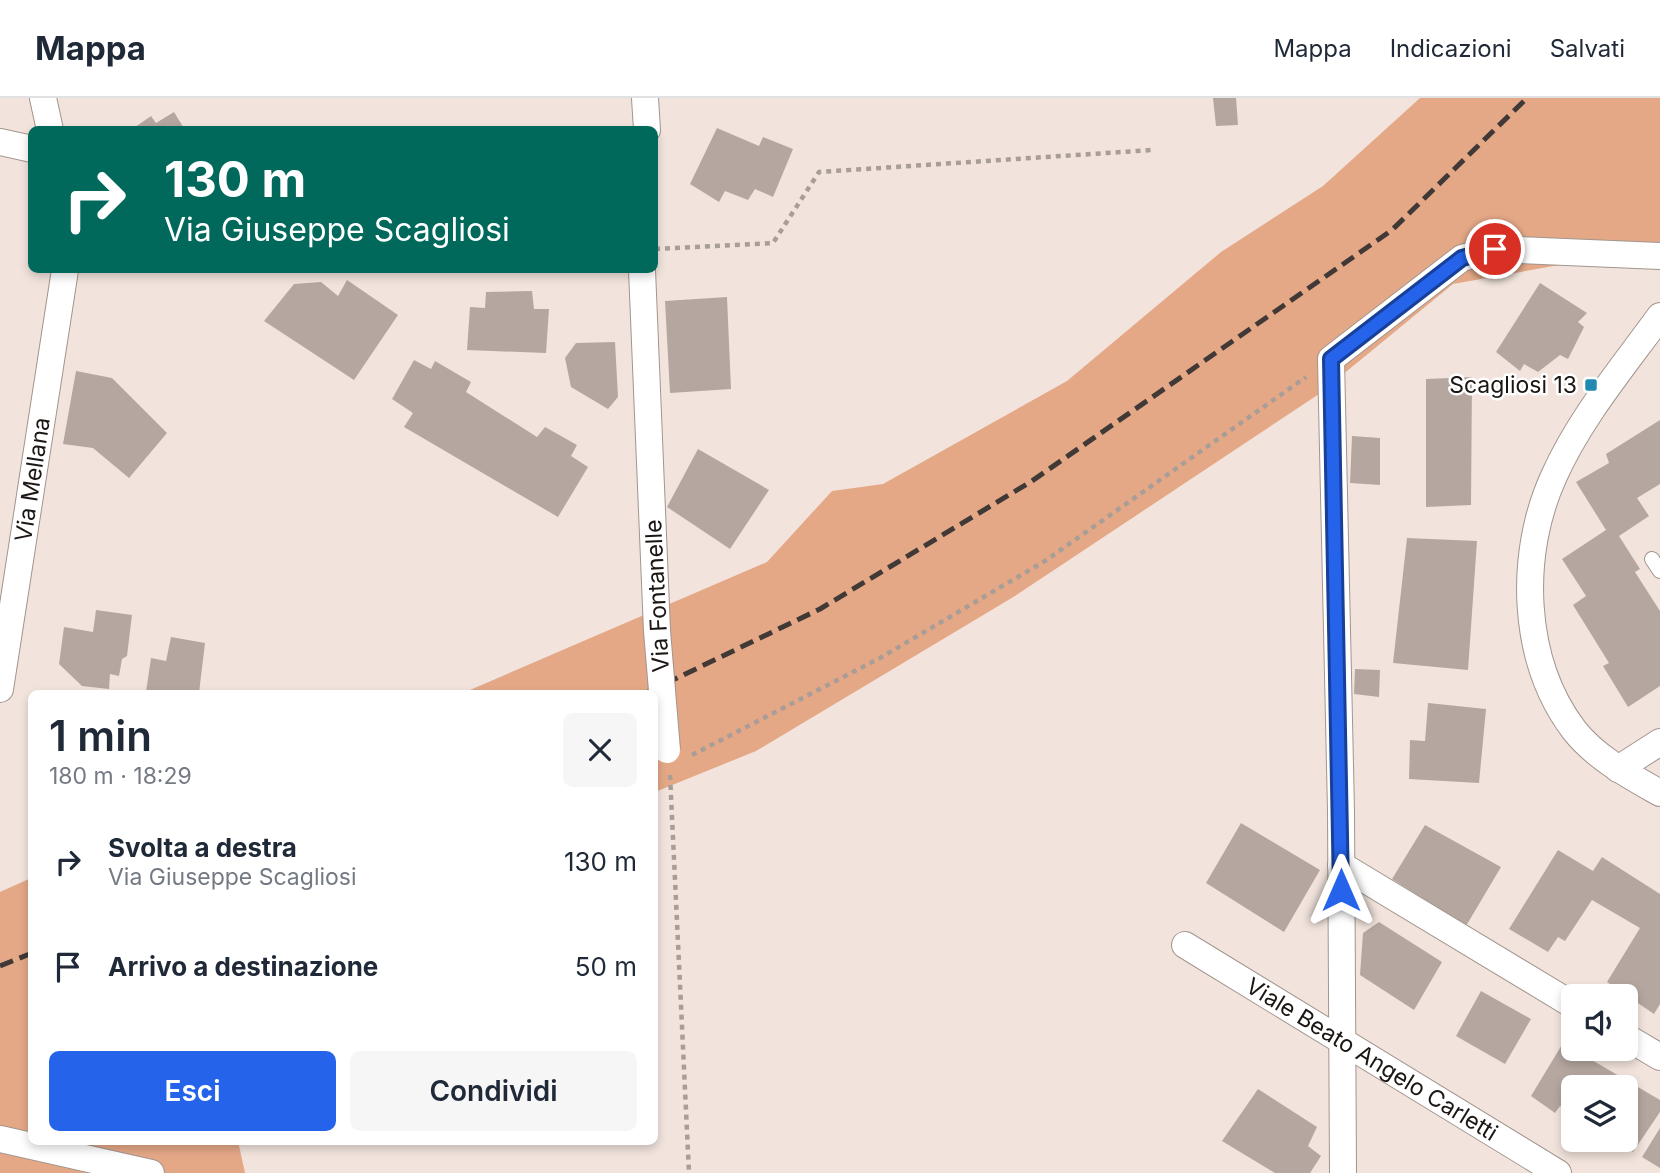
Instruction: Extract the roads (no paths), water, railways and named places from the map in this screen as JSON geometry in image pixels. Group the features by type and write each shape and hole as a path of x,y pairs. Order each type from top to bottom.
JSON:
{"street":[{"path":"43,98 49,126"},
{"path":"645,98 647,126"},
{"path":"0,142 28,148"},
{"path":"1343,1173 1341,865 1331,359 1462,258 1495,249 1660,257"},
{"name":"Via Mellana","path":"0,689 65,273"},
{"name":"Via Fontanelle","path":"642,273 657,631 668,758"},
{"path":"1660,316 1572,441 1553,477 1540,512 1533,547 1530,584 1532,624 1543,668 1560,708 1575,732 1618,769 1660,793"},
{"path":"1618,769 1660,742"},
{"path":"1341,865 1561,998"},
{"name":"Viale Beato Angelo Carletti","path":"1185,945 1558,1173"},
{"path":"1638,1044 1660,1057"},
{"path":"0,1139 150,1173"}],"railway":[{"path":"652,690 820,609 1032,481 1392,230 1527,98"},
{"path":"0,966 28,955"}],"place":[{"name":"Scagliosi 13","path":"1591,385"}]}
